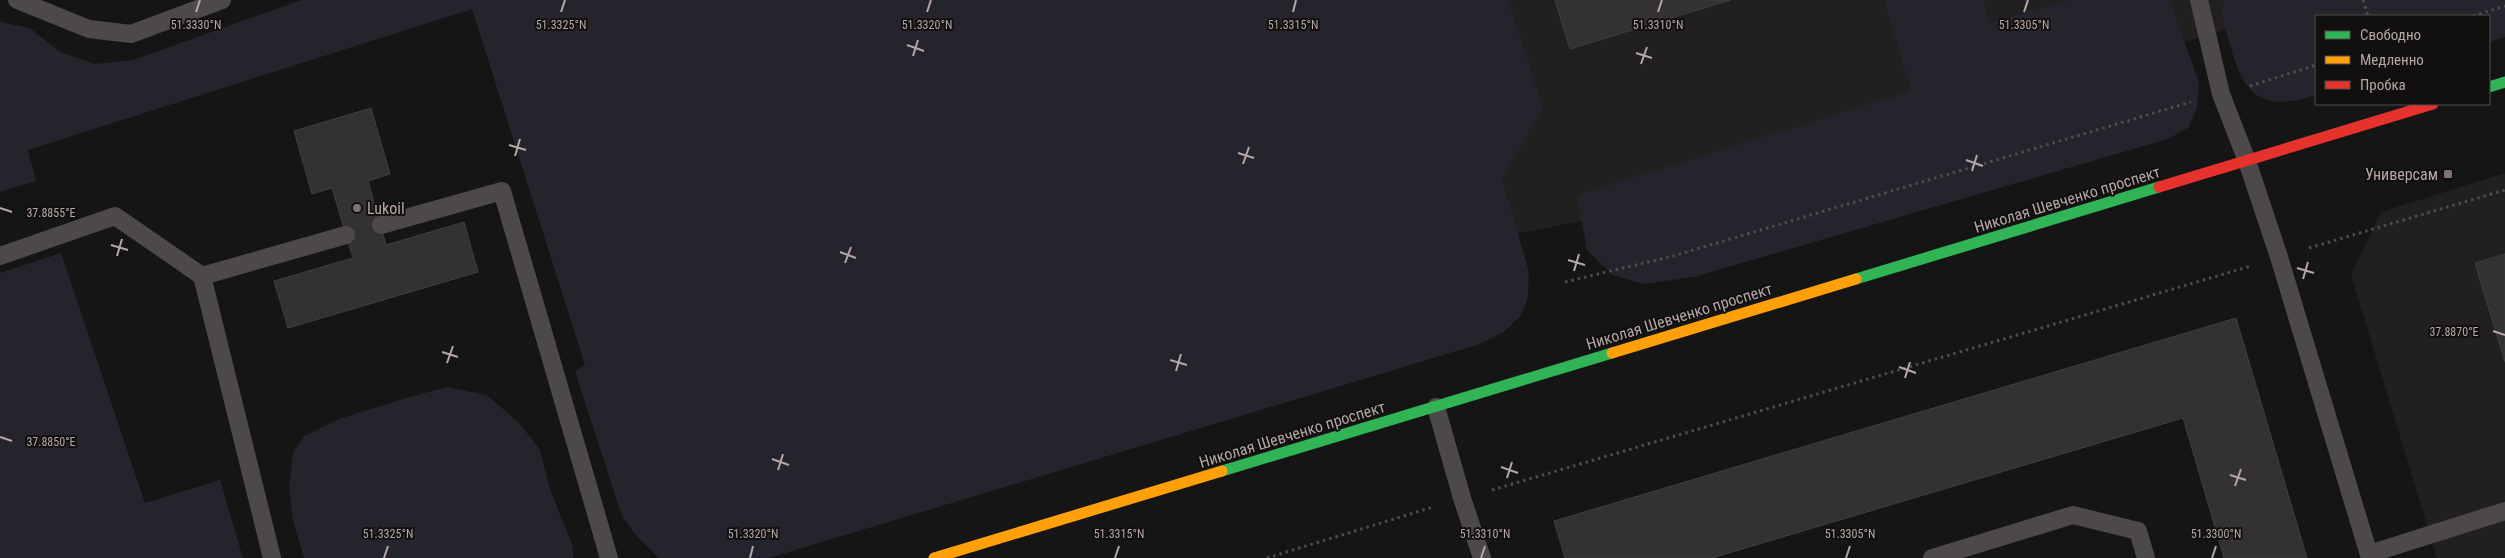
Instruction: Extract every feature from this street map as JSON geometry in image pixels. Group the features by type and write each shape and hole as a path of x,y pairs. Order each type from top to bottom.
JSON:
{"main road":[{"path":"2490,87 2505,82"},
{"name":"Николая Шевченко проспект","path":"934,558 2430,105"}],"lane":[{"path":"17,0 89,30 131,34 222,0"},
{"path":"2199,0 2221,94 2247,161 2279,257 2370,556 2505,511"},
{"path":"381,225 502,191 609,558"},
{"path":"0,256 115,216 202,276 272,558"},
{"path":"202,276 346,235"},
{"path":"1436,407 1462,498 1482,558"},
{"path":"1932,558 2073,515 2138,531 2146,558"}],"path":[{"path":"2363,0 2368,15"},
{"path":"2476,15 2505,6"},
{"path":"1565,282 1673,256 2315,65"},
{"path":"1267,558 1462,498 2505,190"}],"shaded area":[{"path":"301,0 1508,0 1543,108 1502,178 1529,272 1528,297 1521,315 1504,332 1480,344 769,558 659,558 637,537 622,516 575,372 585,365 472,9 28,150 36,181 0,192 0,22 30,28 60,52 95,64 133,60"},
{"path":"1425,0 2325,0 1603,217 1499,237"},
{"path":"1884,0 1983,0 1990,23 2068,0 2170,0 2199,83 2197,108 2189,127 2168,139 1694,277 1643,284 1613,275 1587,250 1577,195 1911,91"},
{"path":"2224,0 2505,0 2505,37 2490,42 2490,15 2315,15 2315,95 2281,102 2268,100 2257,95 2248,87 2234,60 2223,11"},
{"path":"2505,173 2505,558 2437,558 2351,275 2381,212"},
{"path":"61,253 145,503 220,480 243,558 0,558 0,273"},
{"path":"447,387 487,395 520,424 540,450 550,489 573,547 573,558 304,558 293,520 289,488 293,453 304,436 339,419"}],"building":[{"path":"1555,0 1730,0 1570,49"},
{"name":"Lukoil","path":"371,108 390,174 368,181 386,245 464,222 478,272 288,328 274,281 353,258 332,188 312,194 294,131"},
{"path":"2505,254 2505,362 2475,263"},
{"path":"2236,318 2307,558 2224,558 2183,418 1712,558 1565,558 1554,521"}],"traffic: fast":[{"path":"2490,87 2505,82"},
{"path":"1856,279 2159,187"},
{"path":"1222,471 1612,353"}],"traffic: slow":[{"path":"1612,353 1856,279"},
{"path":"934,558 1222,471"}],"traffic: jam":[{"path":"2159,187 2430,105"}],"place":[{"name":"Универсам","path":"2448,174"},
{"name":"Lukoil","path":"357,208"}]}
